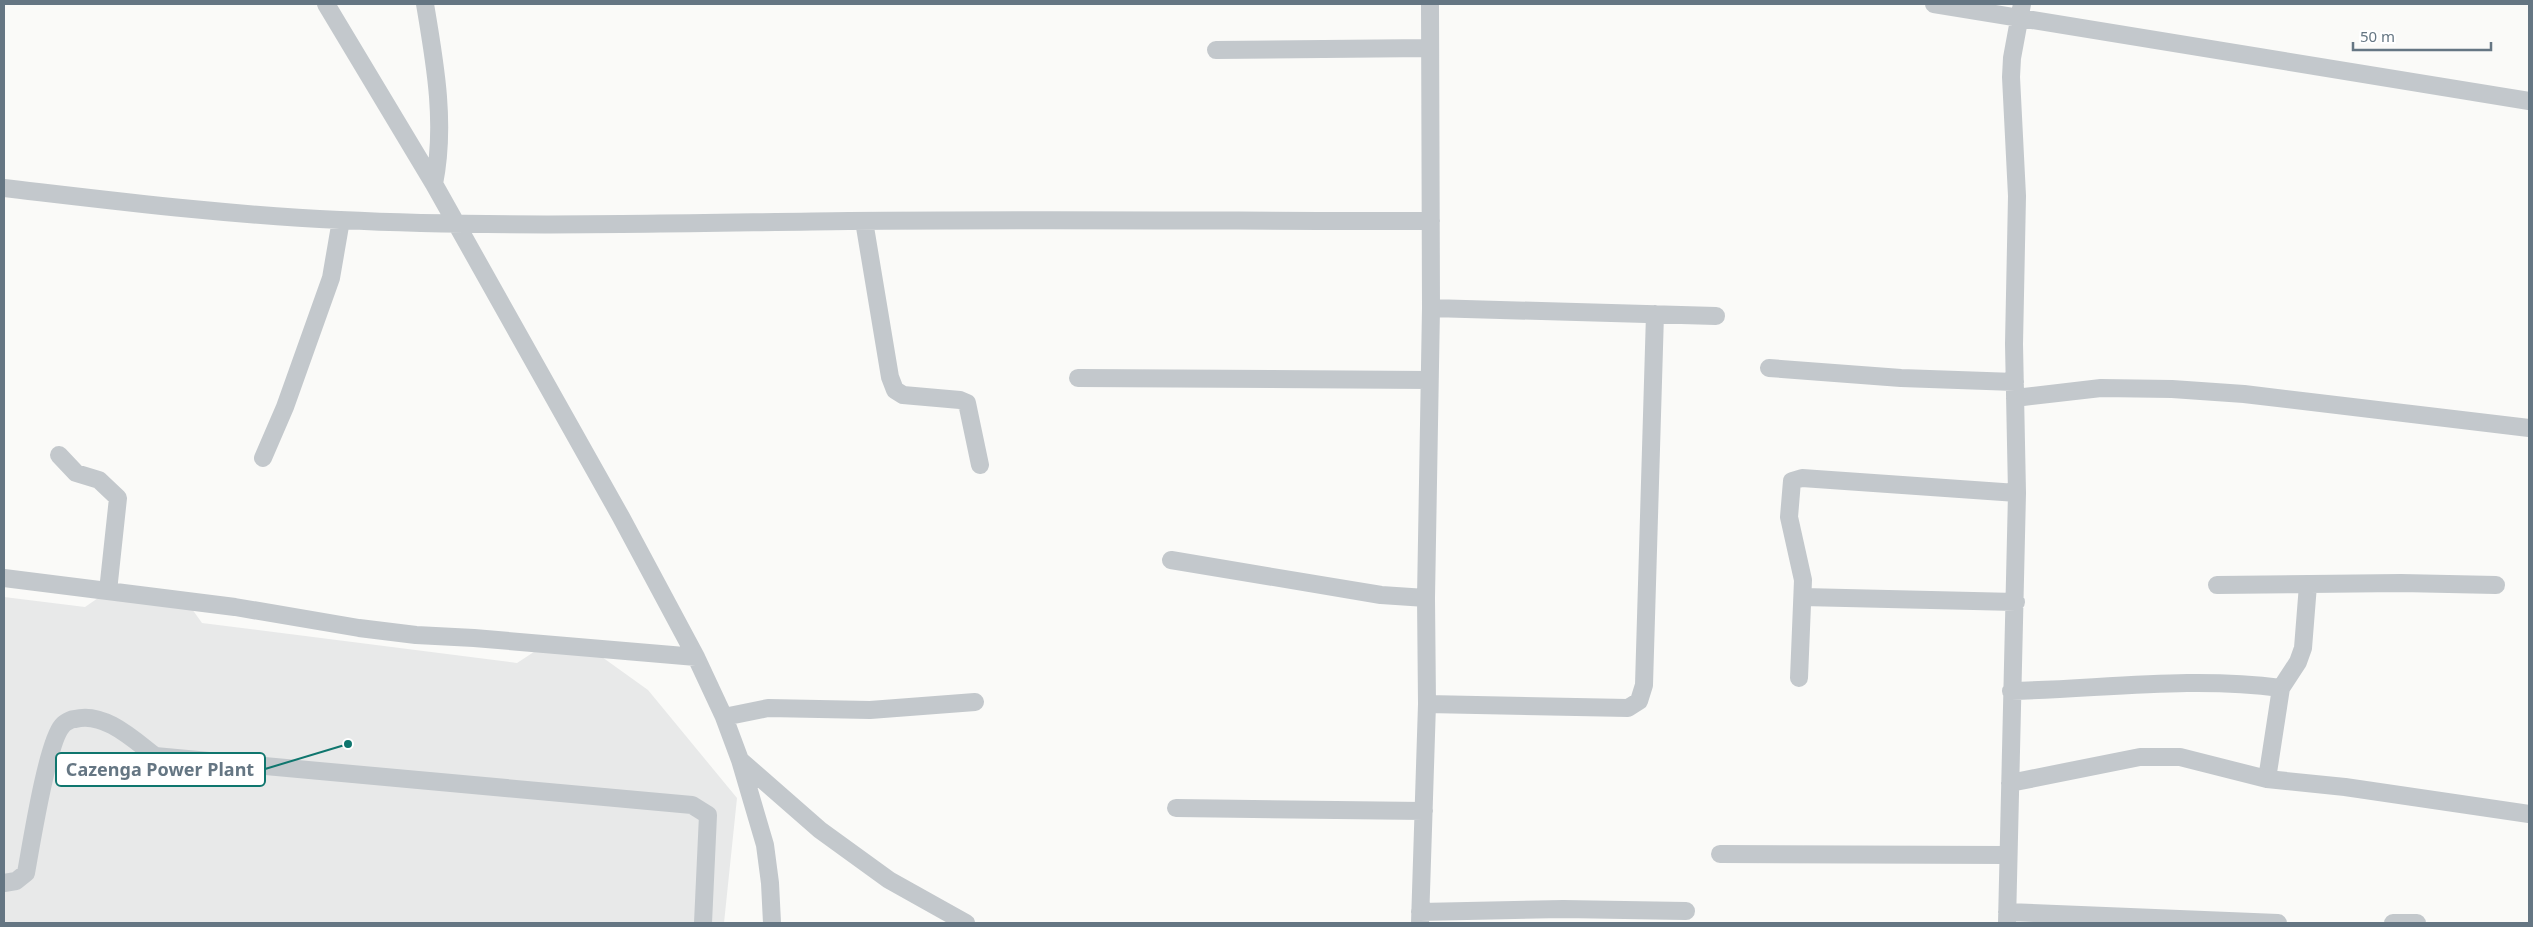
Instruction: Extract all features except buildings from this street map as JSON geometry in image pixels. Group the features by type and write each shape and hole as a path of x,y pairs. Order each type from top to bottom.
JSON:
{"street":[{"path":"326,4 434,184 621,517 696,657 724,717 740,760 765,846 770,883 772,923"},
{"path":"425,4 439,115 439,159 434,184"},
{"path":"1430,4 1431,308 1426,598 1427,704 1420,918 1563,909 1686,911"},
{"path":"1934,4 2020,10 2529,102"},
{"path":"2020,10 2011,76 2017,196 2015,390 2016,602 2011,692 2007,918 2278,923"},
{"path":"1216,50 1430,48"},
{"path":"4,188 231,213 341,220 456,223 622,225 864,221 1431,221"},
{"path":"263,458 285,406 331,278 341,220"},
{"path":"864,221 890,377 895,390 903,395 960,400 967,403 980,465"},
{"path":"1431,308 1716,316"},
{"path":"1427,704 1628,708 1639,701 1644,685 1655,314"},
{"path":"1769,368 1901,378 2015,390 2172,389 2244,394 2529,428"},
{"path":"1078,378 1429,380"},
{"path":"59,456 76,472 99,480 118,498 108,591"},
{"path":"1800,678 1803,580 1791,533 1789,517 1792,481 1802,478 2016,493"},
{"path":"1171,560 1381,595 1426,598"},
{"path":"4,578 235,607 359,628 416,635 474,638 696,657"},
{"path":"2217,586 2402,583 2496,585"},
{"path":"2267,779 2280,688 2298,662 2303,648 2308,585"},
{"path":"1803,597 2016,602"},
{"path":"2011,692 2094,689 2118,685 2182,682 2280,688"},
{"path":"724,717 768,708 870,710 975,702"},
{"path":"4,883 16,881 26,873 52,747 62,725 75,718 92,718 111,724 155,756 692,805 708,815 704,923"},
{"path":"2010,783 2140,757 2159,755 2196,760 2267,779 2345,787 2529,814"},
{"path":"740,760 820,830 889,880 966,923"},
{"path":"1176,808 1424,811"},
{"path":"1720,854 2008,855"},
{"path":"2393,923 2417,923"}],"shaded area":[{"path":"101,596 192,609 202,623 517,663 540,648 595,652 648,690 737,798 724,923 4,923 4,597 85,607"}],"place":[{"name":"Cazenga Power Plant","path":"348,744"}]}
